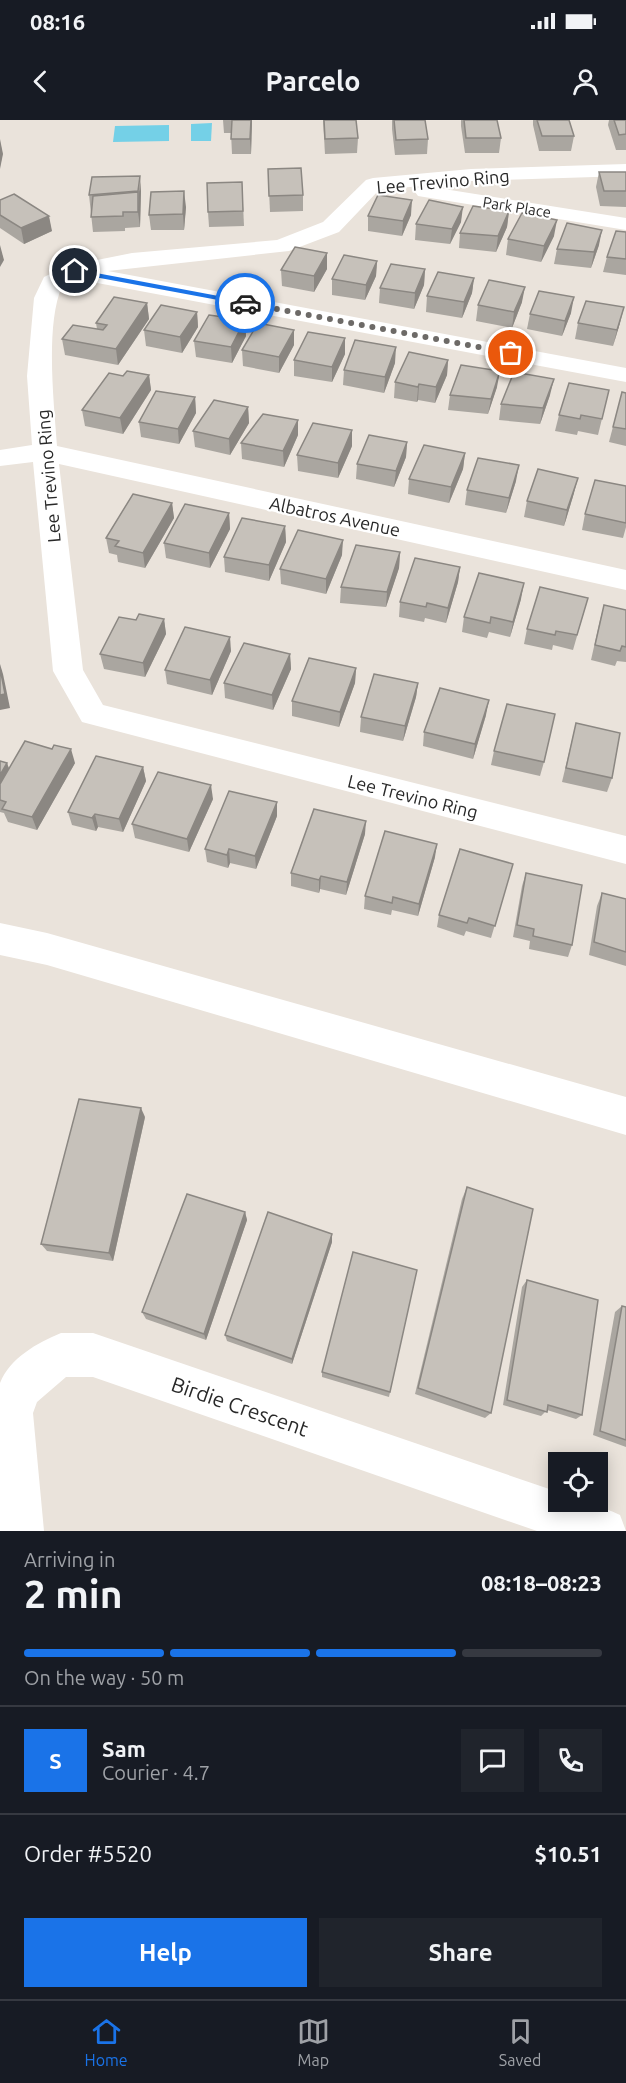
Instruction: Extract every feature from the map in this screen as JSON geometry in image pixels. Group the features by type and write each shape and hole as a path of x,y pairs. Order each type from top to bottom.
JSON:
{"street":[{"name":"Lee Trevino Ring","path":"626,170 471,176 373,184 331,227 281,246 132,260 75,271 52,282 45,298 39,376 68,671 93,714 626,850"},
{"name":"Park Place","path":"373,184 626,224"},
{"path":"75,271 626,375"},
{"path":"0,458 45,452"},
{"name":"Albatros Avenue","path":"45,452 626,580"},
{"path":"0,939 59,952 626,1116"},
{"name":"Birdie Crescent","path":"21,1531 11,1413 21,1388 39,1369 61,1355 93,1355 604,1531"}],"water":[{"path":"212,123 211,141 191,141 191,124"},
{"path":"169,125 169,141 113,142 115,126"}],"building":[{"path":"232,120 251,120 250,139 231,139"},
{"path":"324,120 356,120 358,138 325,139"},
{"path":"394,120 425,120 428,139 396,140"},
{"path":"464,120 497,120 501,138 466,138"},
{"path":"537,120 569,120 574,136 542,136"},
{"path":"614,120 626,120 626,134 619,135"},
{"path":"301,168 303,195 269,196 268,169"},
{"path":"599,172 626,172 626,191 604,191"},
{"path":"140,176 138,191 89,195 92,177"},
{"path":"242,182 243,211 208,212 207,183"},
{"path":"184,191 183,214 149,215 151,192"},
{"path":"138,192 138,212 123,212 123,216 91,217 93,196"},
{"path":"14,194 49,216 21,228 0,215 0,200"},
{"path":"378,195 412,200 403,221 368,216"},
{"path":"429,200 463,207 452,229 416,224"},
{"path":"473,206 509,211 498,236 460,233"},
{"path":"522,213 557,220 544,246 508,239"},
{"path":"567,223 602,230 594,252 557,249"},
{"path":"616,231 626,232 626,259 607,257"},
{"path":"295,247 327,253 314,276 281,270"},
{"path":"344,255 377,261 366,285 332,279"},
{"path":"391,264 425,269 415,293 380,288"},
{"path":"438,272 474,278 464,302 427,296"},
{"path":"489,280 525,287 514,312 478,305"},
{"path":"539,291 574,297 565,321 530,314"},
{"path":"114,297 147,303 116,349 62,339 73,325 103,330 107,325 96,323"},
{"path":"586,301 624,307 617,330 578,323"},
{"path":"161,305 197,312 180,337 144,330"},
{"path":"209,315 245,320 231,347 194,341"},
{"path":"258,323 294,330 279,357 242,350"},
{"path":"308,332 345,338 332,367 294,360"},
{"path":"355,340 396,347 385,377 344,370"},
{"path":"409,352 448,360 436,387 419,384 418,387 395,382"},
{"path":"461,365 500,371 491,399 450,395"},
{"path":"127,371 149,375 120,418 82,410 109,373 123,376"},
{"path":"514,372 554,379 543,408 501,404"},
{"path":"569,383 609,390 602,419 581,415 580,419 559,415"},
{"path":"156,391 195,397 178,429 139,422"},
{"path":"622,392 626,393 626,429 613,427"},
{"path":"214,400 248,407 229,439 193,431"},
{"path":"263,414 298,420 283,451 241,443"},
{"path":"313,423 352,430 338,463 297,455"},
{"path":"369,435 407,442 396,471 357,464"},
{"path":"424,445 465,453 451,487 409,479"},
{"path":"478,458 519,465 509,498 467,490"},
{"path":"538,469 578,478 567,510 527,501"},
{"path":"595,480 626,486 626,523 585,514"},
{"path":"133,494 172,503 143,553 115,546 119,541 106,538"},
{"path":"185,504 229,513 209,553 164,543"},
{"path":"242,518 285,526 269,565 224,557"},
{"path":"298,530 343,540 326,579 280,569"},
{"path":"356,545 400,552 387,592 341,587"},
{"path":"415,558 460,567 448,608 427,603 426,607 400,602"},
{"path":"479,573 524,583 513,622 491,617 490,623 464,617"},
{"path":"540,587 588,598 577,635 556,631 555,635 527,629"},
{"path":"604,605 626,610 626,647 622,646 620,651 595,645"},
{"path":"139,614 164,619 143,663 100,654 119,617 136,620"},
{"path":"185,627 230,637 210,680 165,670"},
{"path":"244,643 290,654 272,695 224,683"},
{"path":"309,658 356,668 340,712 292,701"},
{"path":"0,668 5,694 0,695"},
{"path":"374,674 418,683 405,726 361,717"},
{"path":"440,688 489,700 475,744 424,732"},
{"path":"507,704 555,714 544,762 494,751"},
{"path":"576,723 620,733 612,778 566,768"},
{"path":"25,741 52,749 54,745 71,749 32,817 2,809 6,802 0,800 0,784"},
{"path":"96,756 143,767 119,819 95,814 92,818 68,812"},
{"path":"0,761 7,763 0,775"},
{"path":"158,772 211,785 187,839 132,824"},
{"path":"229,791 277,802 255,856 229,849 227,855 205,849"},
{"path":"314,809 366,821 347,882 321,876 319,880 291,873"},
{"path":"385,831 437,844 419,904 393,897 392,903 365,896"},
{"path":"460,849 513,864 495,926 469,918 467,923 439,915"},
{"path":"526,873 582,885 572,945 533,936 534,929 517,925"},
{"path":"602,893 626,899 626,952 594,942"},
{"path":"79,1099 141,1108 109,1253 41,1244"},
{"path":"467,1187 533,1209 491,1413 418,1388"},
{"path":"187,1194 245,1212 204,1334 142,1312"},
{"path":"268,1212 332,1234 292,1359 225,1335"},
{"path":"353,1252 417,1270 390,1392 322,1372"},
{"path":"527,1280 598,1300 582,1415 548,1405 547,1412 507,1400"},
{"path":"622,1306 626,1307 626,1440 600,1431"}],"way so far":[{"path":"245,303 511,353"}],"route":[{"path":"75,271 245,303"}]}
